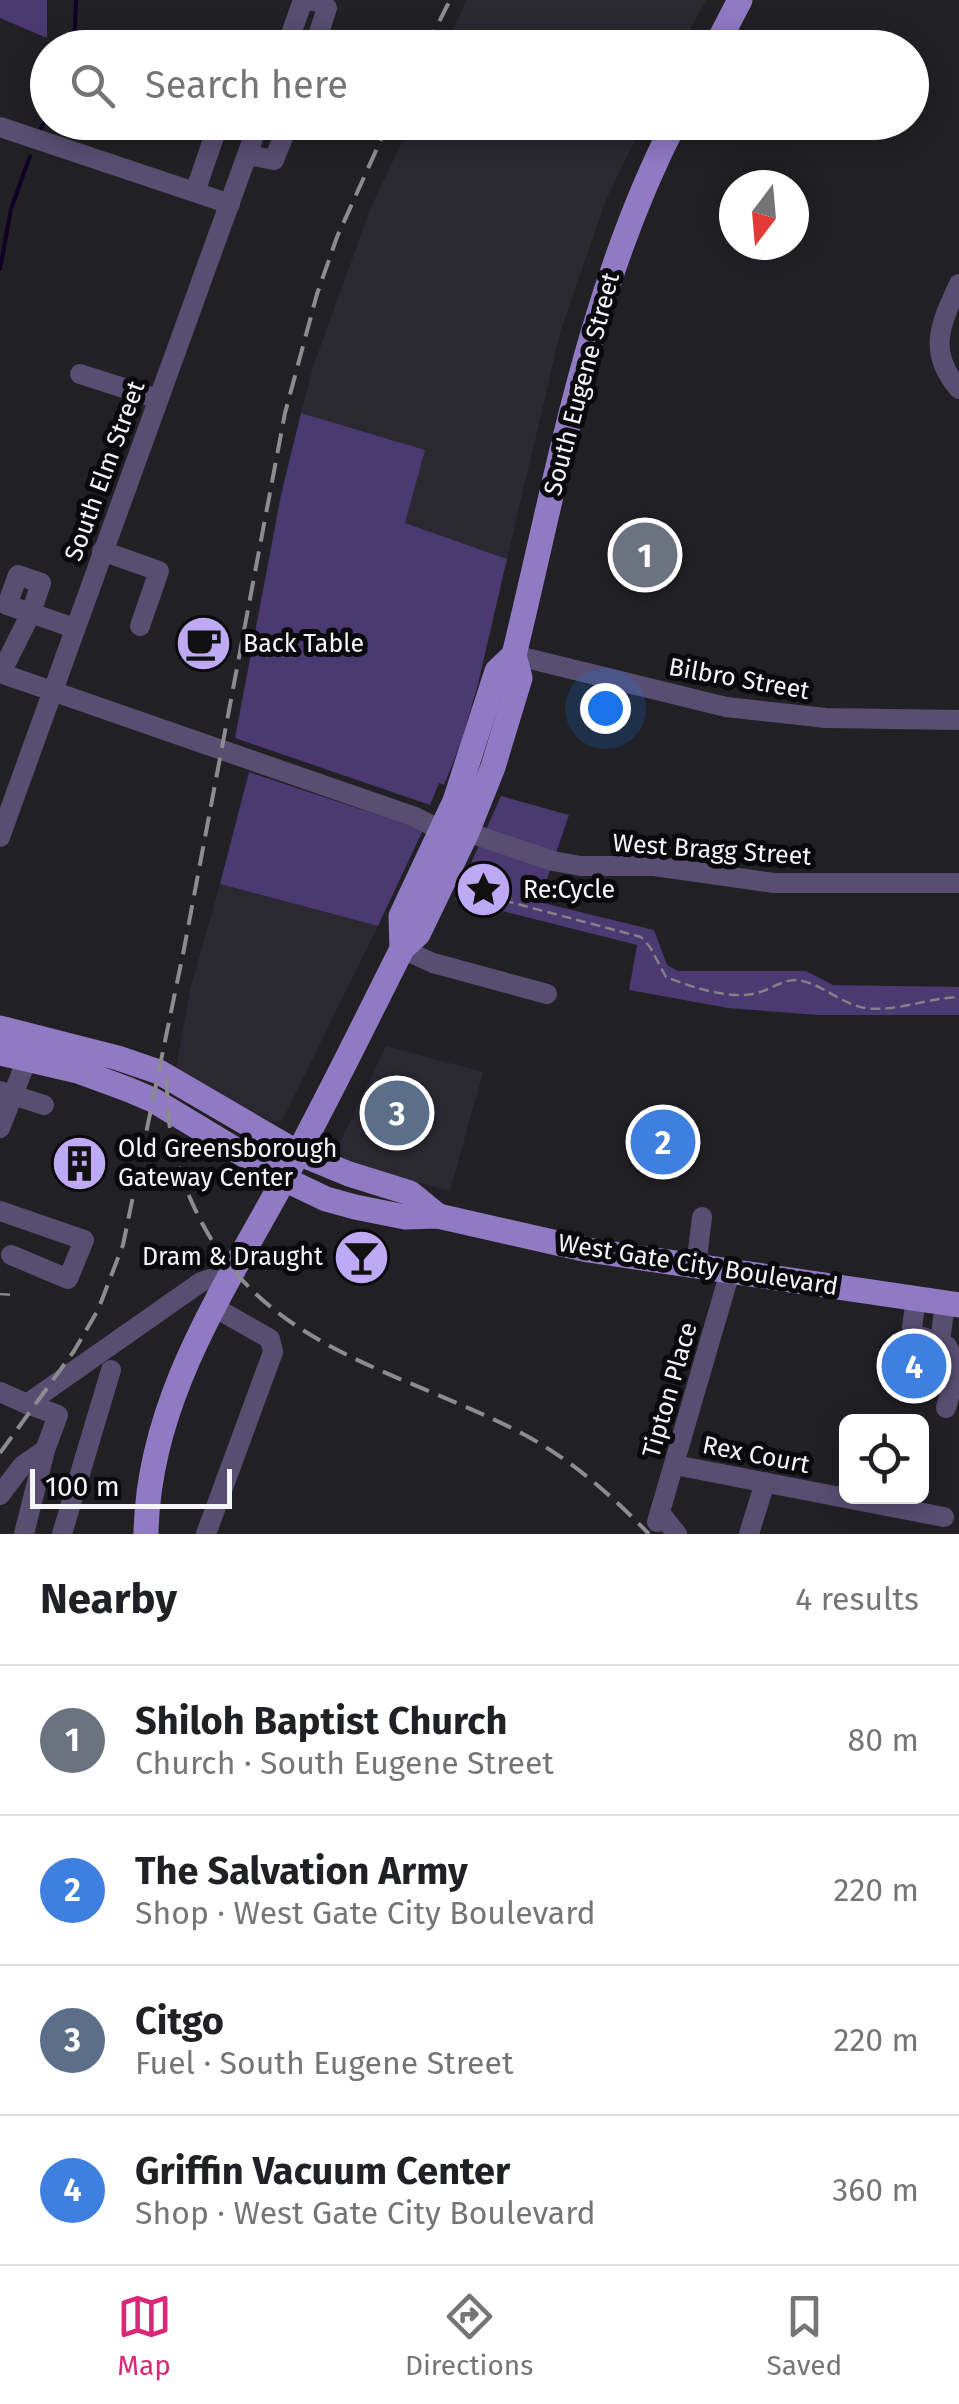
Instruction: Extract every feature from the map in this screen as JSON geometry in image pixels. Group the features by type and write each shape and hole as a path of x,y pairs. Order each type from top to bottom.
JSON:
{"main road":[{"path":"724,30 740,0"},
{"name":"South Eugene Street","path":"402,948 401,916 493,766 520,678 514,655 604,291 667,140"},
{"name":"South Eugene Street","path":"146,1534 150,1488 166,1412 192,1350 402,948 418,934 453,861 454,831"},
{"name":"West Gate City Boulevard","path":"0,1028 158,1072 298,1153 410,1194 438,1216"},
{"name":"West Gate City Boulevard","path":"0,1053 78,1071 152,1100 284,1180 355,1207 405,1217 438,1216 588,1250 952,1304"}],"street":[{"path":"294,30 306,0 327,8 320,30"},
{"path":"0,127 30,137"},
{"path":"39,140 230,204"},
{"path":"196,192 213,140"},
{"name":"South Elm Street","path":"0,837 254,140"},
{"path":"248,155 274,160 282,140"},
{"path":"204,164 240,177"},
{"path":"959,284 939,339 938,356 959,388"},
{"path":"80,374 158,400"},
{"path":"102,551 159,570 140,626"},
{"path":"0,673 31,613 74,628"},
{"name":"Bilbro Street","path":"514,655 726,706 826,718 959,720"},
{"name":"West Bragg Street","path":"0,673 454,831 553,861 581,866 654,866 774,883 959,883"},
{"path":"402,948 433,963 547,994"},
{"path":"0,1128 7,1093 26,1059"},
{"path":"7,1093 44,1105"},
{"path":"0,1211 84,1240 68,1279 11,1256"},
{"path":"696,1267 702,1217"},
{"path":"27,1404 201,1282 233,1272"},
{"name":"Tipton Place","path":"677,1534 659,1517 730,1272"},
{"path":"916,1298 914,1334 950,1348 956,1370 946,1408"},
{"path":"940,1342 952,1304"},
{"path":"206,1534 273,1352 270,1339 214,1306"},
{"path":"62,1534 112,1370"},
{"path":"0,1392 94,1428"},
{"path":"24,1534 58,1415"},
{"path":"0,1494 22,1466 45,1450"},
{"name":"Rex Court","path":"676,1464 944,1517"},
{"path":"749,1534 765,1482"}],"path":[{"path":"453,861 475,872 506,901 640,937 650,947 666,978 678,982 735,995 756,994 792,980 848,1004 868,1008 959,997"},
{"path":"0,1294 12,1295"}],"shaded area":[{"path":"0,0 47,0 47,30 30,31 0,18"},
{"path":"467,0 706,0 690,30 453,30"},
{"path":"403,140 635,140 606,200 561,330 507,559 404,523 424,450 301,413 313,367 371,207"},
{"path":"301,413 425,450 405,523 507,559 461,743 444,785 439,783 430,805 235,738 281,495"},
{"path":"249,772 423,830 378,926 220,884"},
{"path":"501,796 569,815 539,902 654,930 667,965 678,971 806,971 833,985 959,987 959,1015 818,1015 728,1008 629,990 637,945 455,899"},
{"path":"220,884 378,926 282,1121 272,1122 176,1068 190,990"},
{"path":"386,1046 483,1072 450,1191 363,1167 344,1158 337,1149"}],"waterway":[{"path":"75,30 76,0"},
{"path":"0,269 11,209 30,156"}],"railway":[{"path":"435,30 450,0"},
{"path":"0,1453 74,1351 98,1310 123,1245 184,949 285,413 317,294 337,237 381,140"},
{"path":"167,1078 171,1135 193,1205 231,1267 265,1302 345,1354 543,1445 591,1480 649,1534"}],"place":[{"name":"Shiloh Baptist Church","path":"645,555"},
{"name":"Back Table","path":"204,644"},
{"name":"Re:Cycle","path":"484,890"},
{"name":"Citgo","path":"397,1113"},
{"name":"The Salvation Army","path":"663,1142"},
{"name":"Old Greensborough Gateway Center","path":"79,1163"},
{"name":"Dram & Draught","path":"362,1257"},
{"name":"Griffin Vacuum Center","path":"914,1366"}]}
